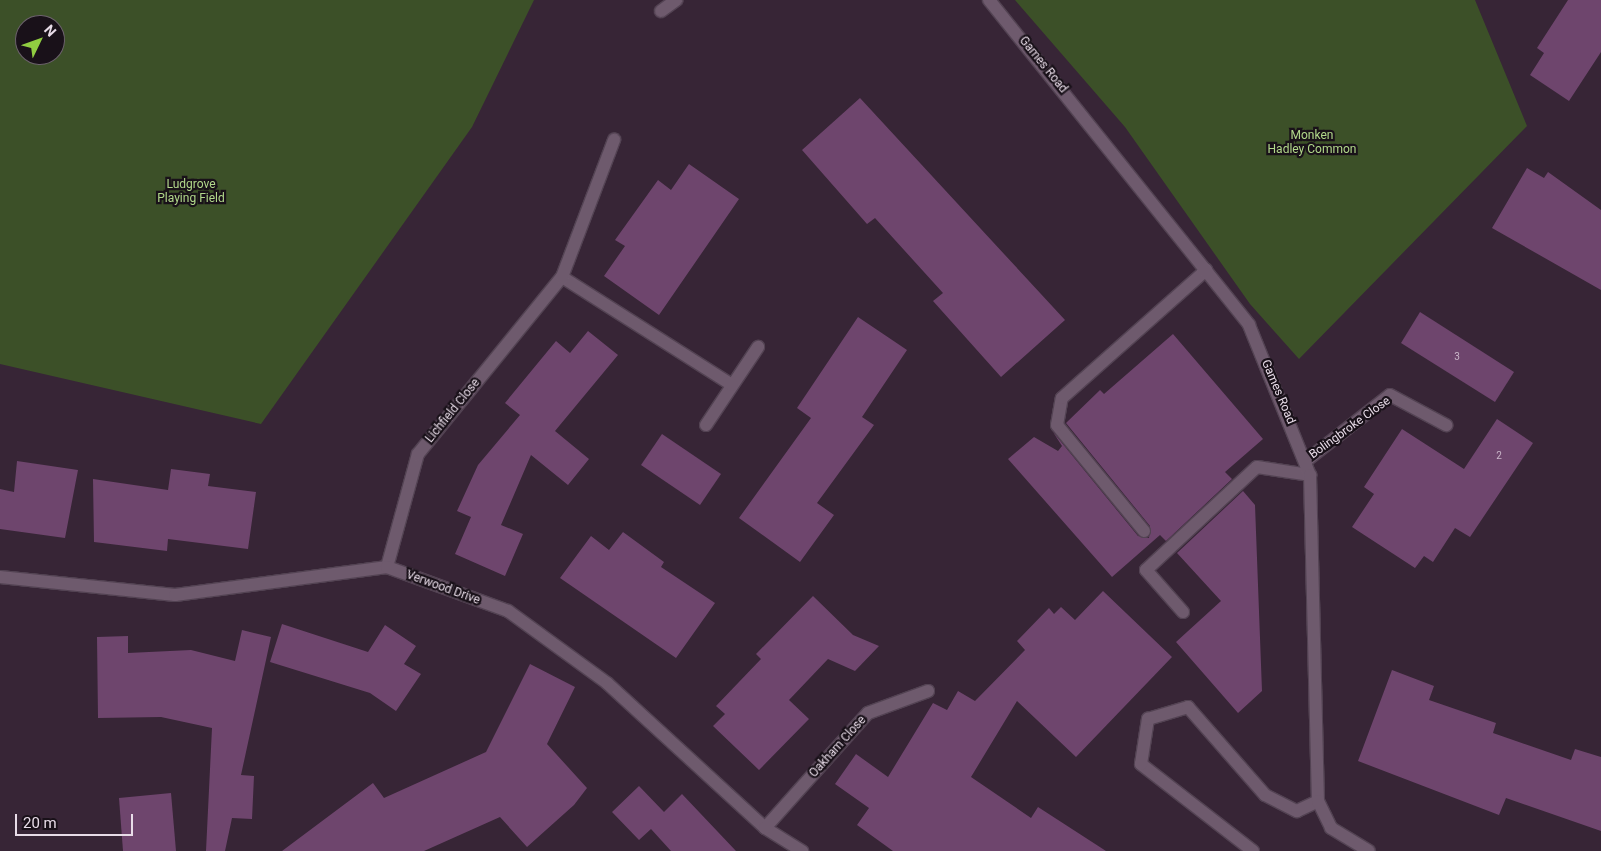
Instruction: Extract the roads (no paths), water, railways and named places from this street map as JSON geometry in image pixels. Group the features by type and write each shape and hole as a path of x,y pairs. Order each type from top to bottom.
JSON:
{"street":[{"path":"661,11 676,0"},
{"name":"Games Road","path":"989,0 1249,325 1306,460 1310,475 1318,801 1332,828 1361,850"},
{"name":"Lichfield Close","path":"387,567 418,454 562,277 614,140"},
{"path":"1144,531 1058,425 1062,398 1206,270"},
{"path":"562,277 732,385"},
{"path":"706,425 758,346"},
{"name":"Bolingbroke Close","path":"1306,460 1390,395 1446,425"},
{"path":"1183,612 1146,570 1257,467 1310,475"},
{"name":"Verwood Drive","path":"0,577 175,595 387,567 508,611 607,683 766,828 802,851"},
{"name":"Oakham Close","path":"766,828 868,713 928,691"},
{"path":"1254,851 1141,764 1148,718 1188,707 1265,795 1296,811 1318,801"}],"park label":[{"name":"Monken Hadley Common","path":"1312,143"},
{"name":"Ludgrove Playing Field","path":"191,192"}]}
